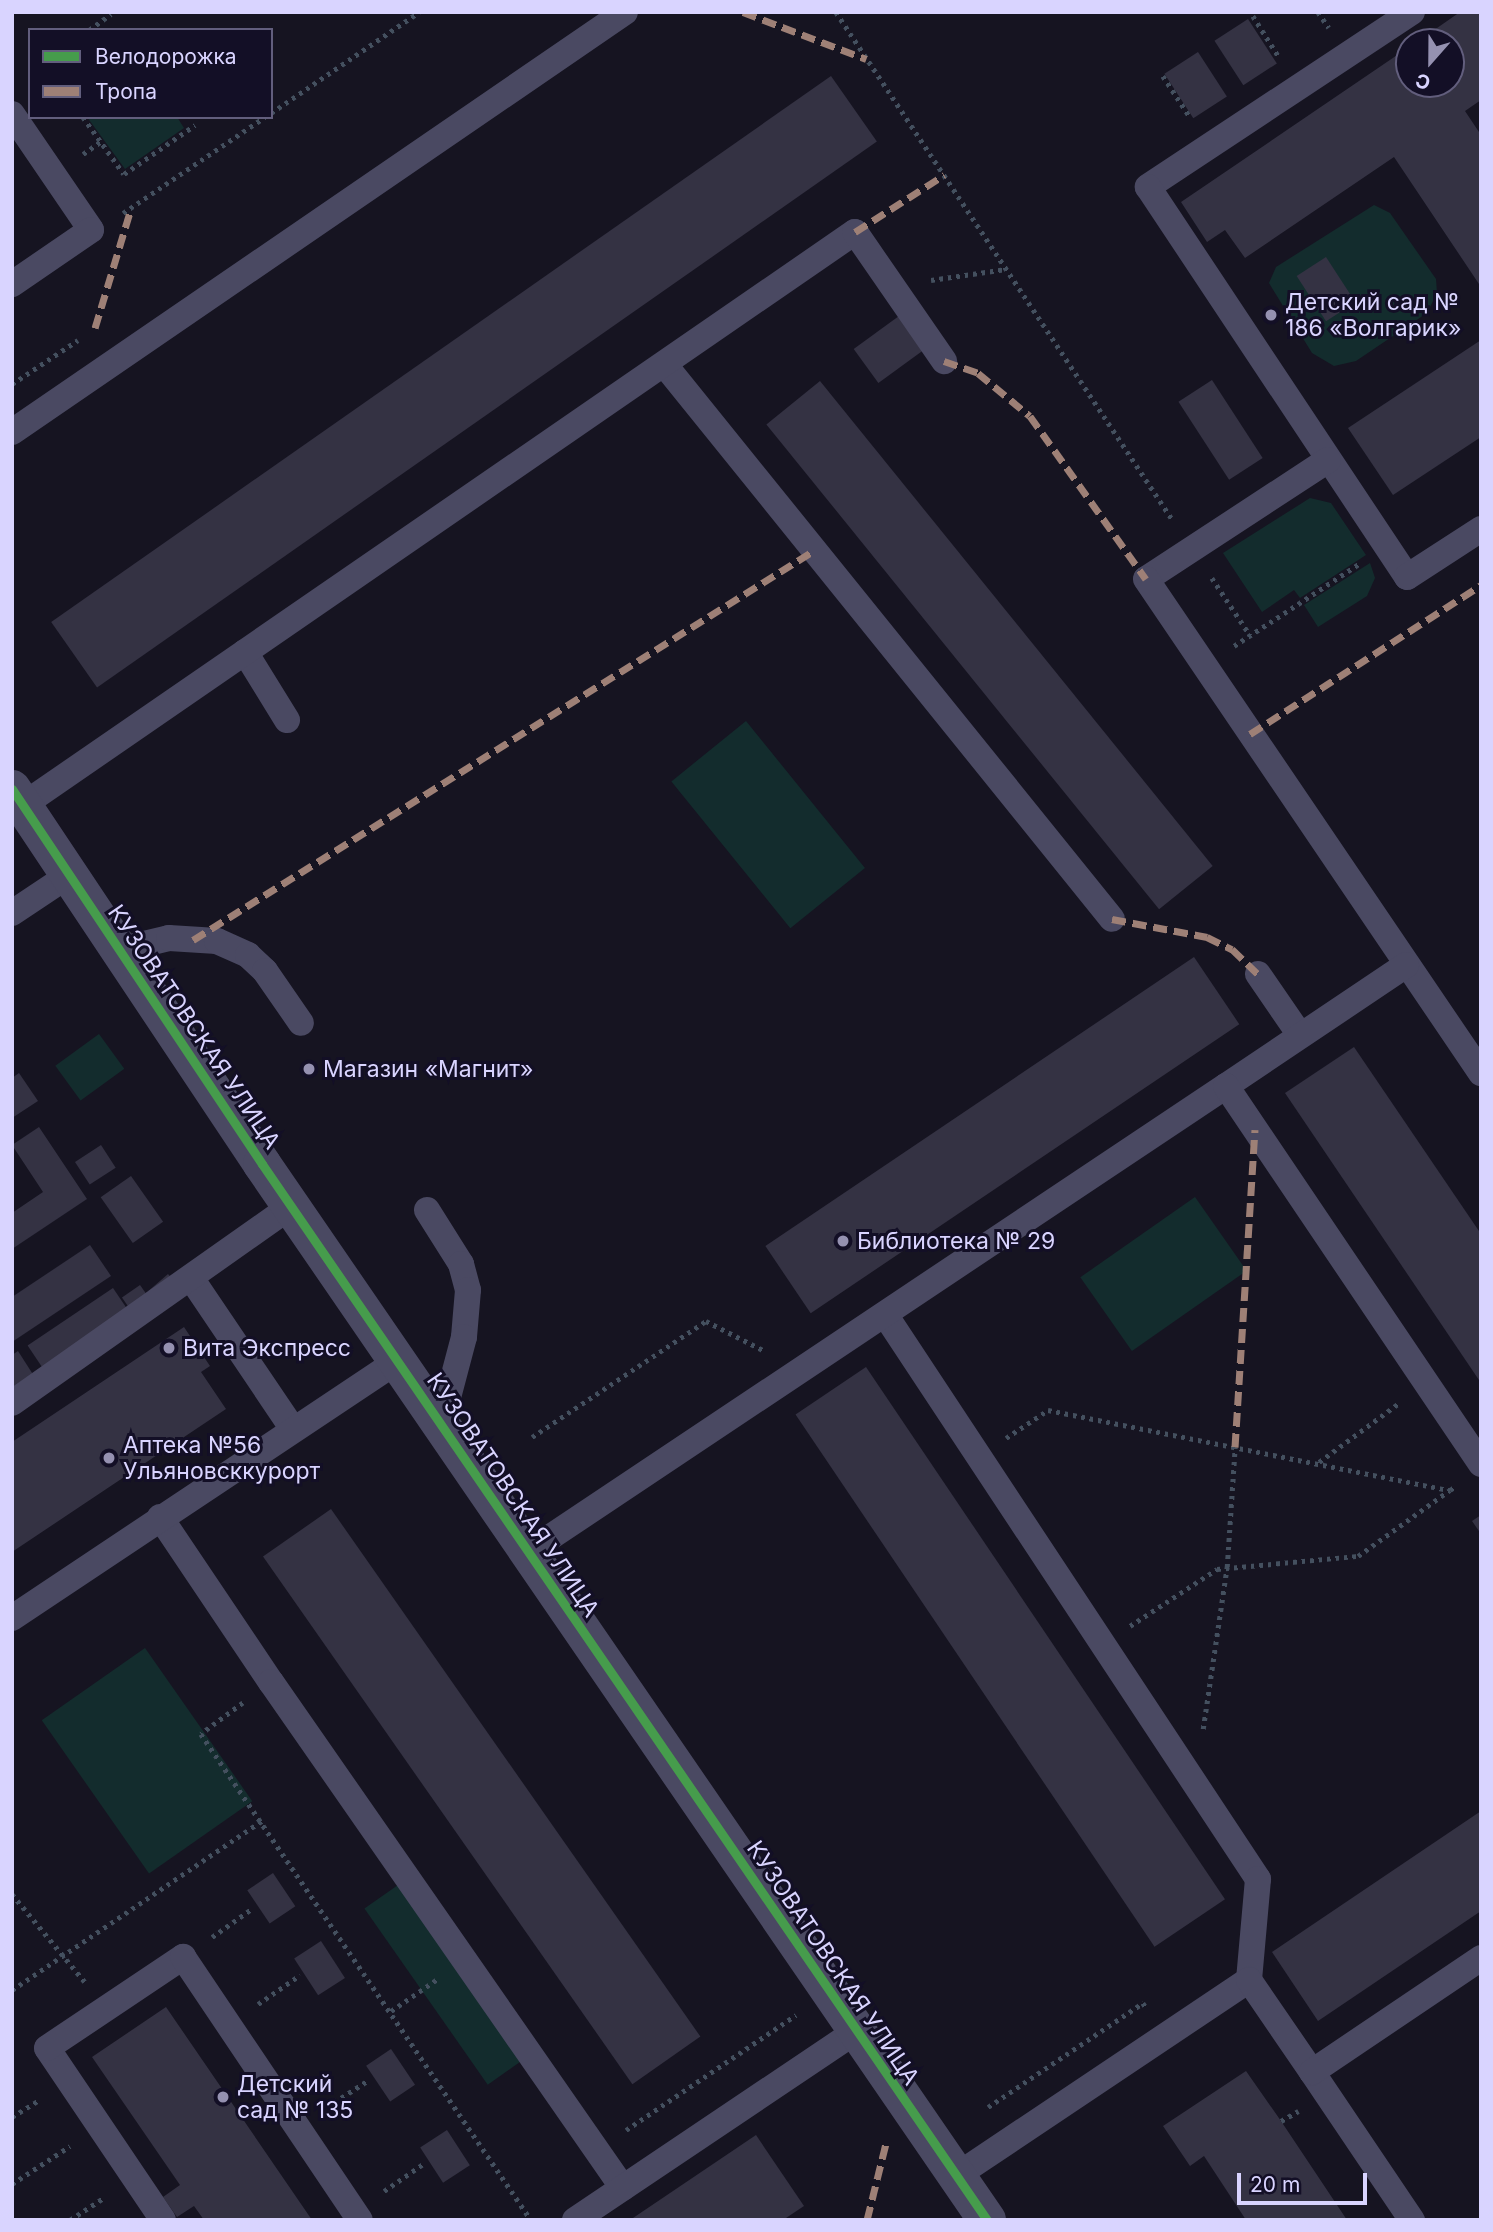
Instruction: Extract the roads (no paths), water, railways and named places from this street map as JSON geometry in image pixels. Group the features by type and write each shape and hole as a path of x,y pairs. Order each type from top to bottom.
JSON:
{"street":[{"name":"КУЗОВАТОВСКАЯ УЛИЦА","path":"18,797 291,1206 986,2220"}],"lane":[{"path":"1412,12 1148,187 1408,577 1481,529"},
{"path":"12,432 622,13"},
{"path":"12,114 91,230 12,284"},
{"path":"18,797 244,652 855,232 944,361"},
{"path":"664,364 1112,919"},
{"path":"1328,460 1146,579 1481,1073"},
{"path":"244,652 287,720"},
{"path":"12,913 69,875"},
{"path":"119,950 169,938 217,941 248,956 265,971 301,1023"},
{"path":"528,1552 886,1316 1406,965"},
{"path":"1258,974 1300,1035"},
{"path":"1226,1086 1481,1464"},
{"path":"12,1403 291,1206"},
{"path":"427,1210 461,1264 468,1290 464,1337 441,1424"},
{"path":"191,1278 293,1429"},
{"path":"886,1316 1258,1879 1249,1980 1412,2220"},
{"path":"12,1618 397,1361"},
{"path":"160,1517 271,1682 466,1960 633,2181"},
{"path":"163,2220 47,2048 183,1957 357,2215"},
{"path":"1312,2072 1481,1958"},
{"path":"957,2176 1249,1980"},
{"path":"575,2220 856,2031"}],"place":[{"name":"Детский сад № 186 «Волгарик»","path":"1271,315"},
{"name":"Магазин «Магнит»","path":"309,1069"},
{"name":"Библиотека № 29","path":"843,1241"},
{"name":"Вита Экспресс","path":"169,1348"},
{"name":"Аптека №56 Ульяновсккурорт","path":"109,1458"},
{"name":"Детский сад № 135","path":"223,2097"}]}
